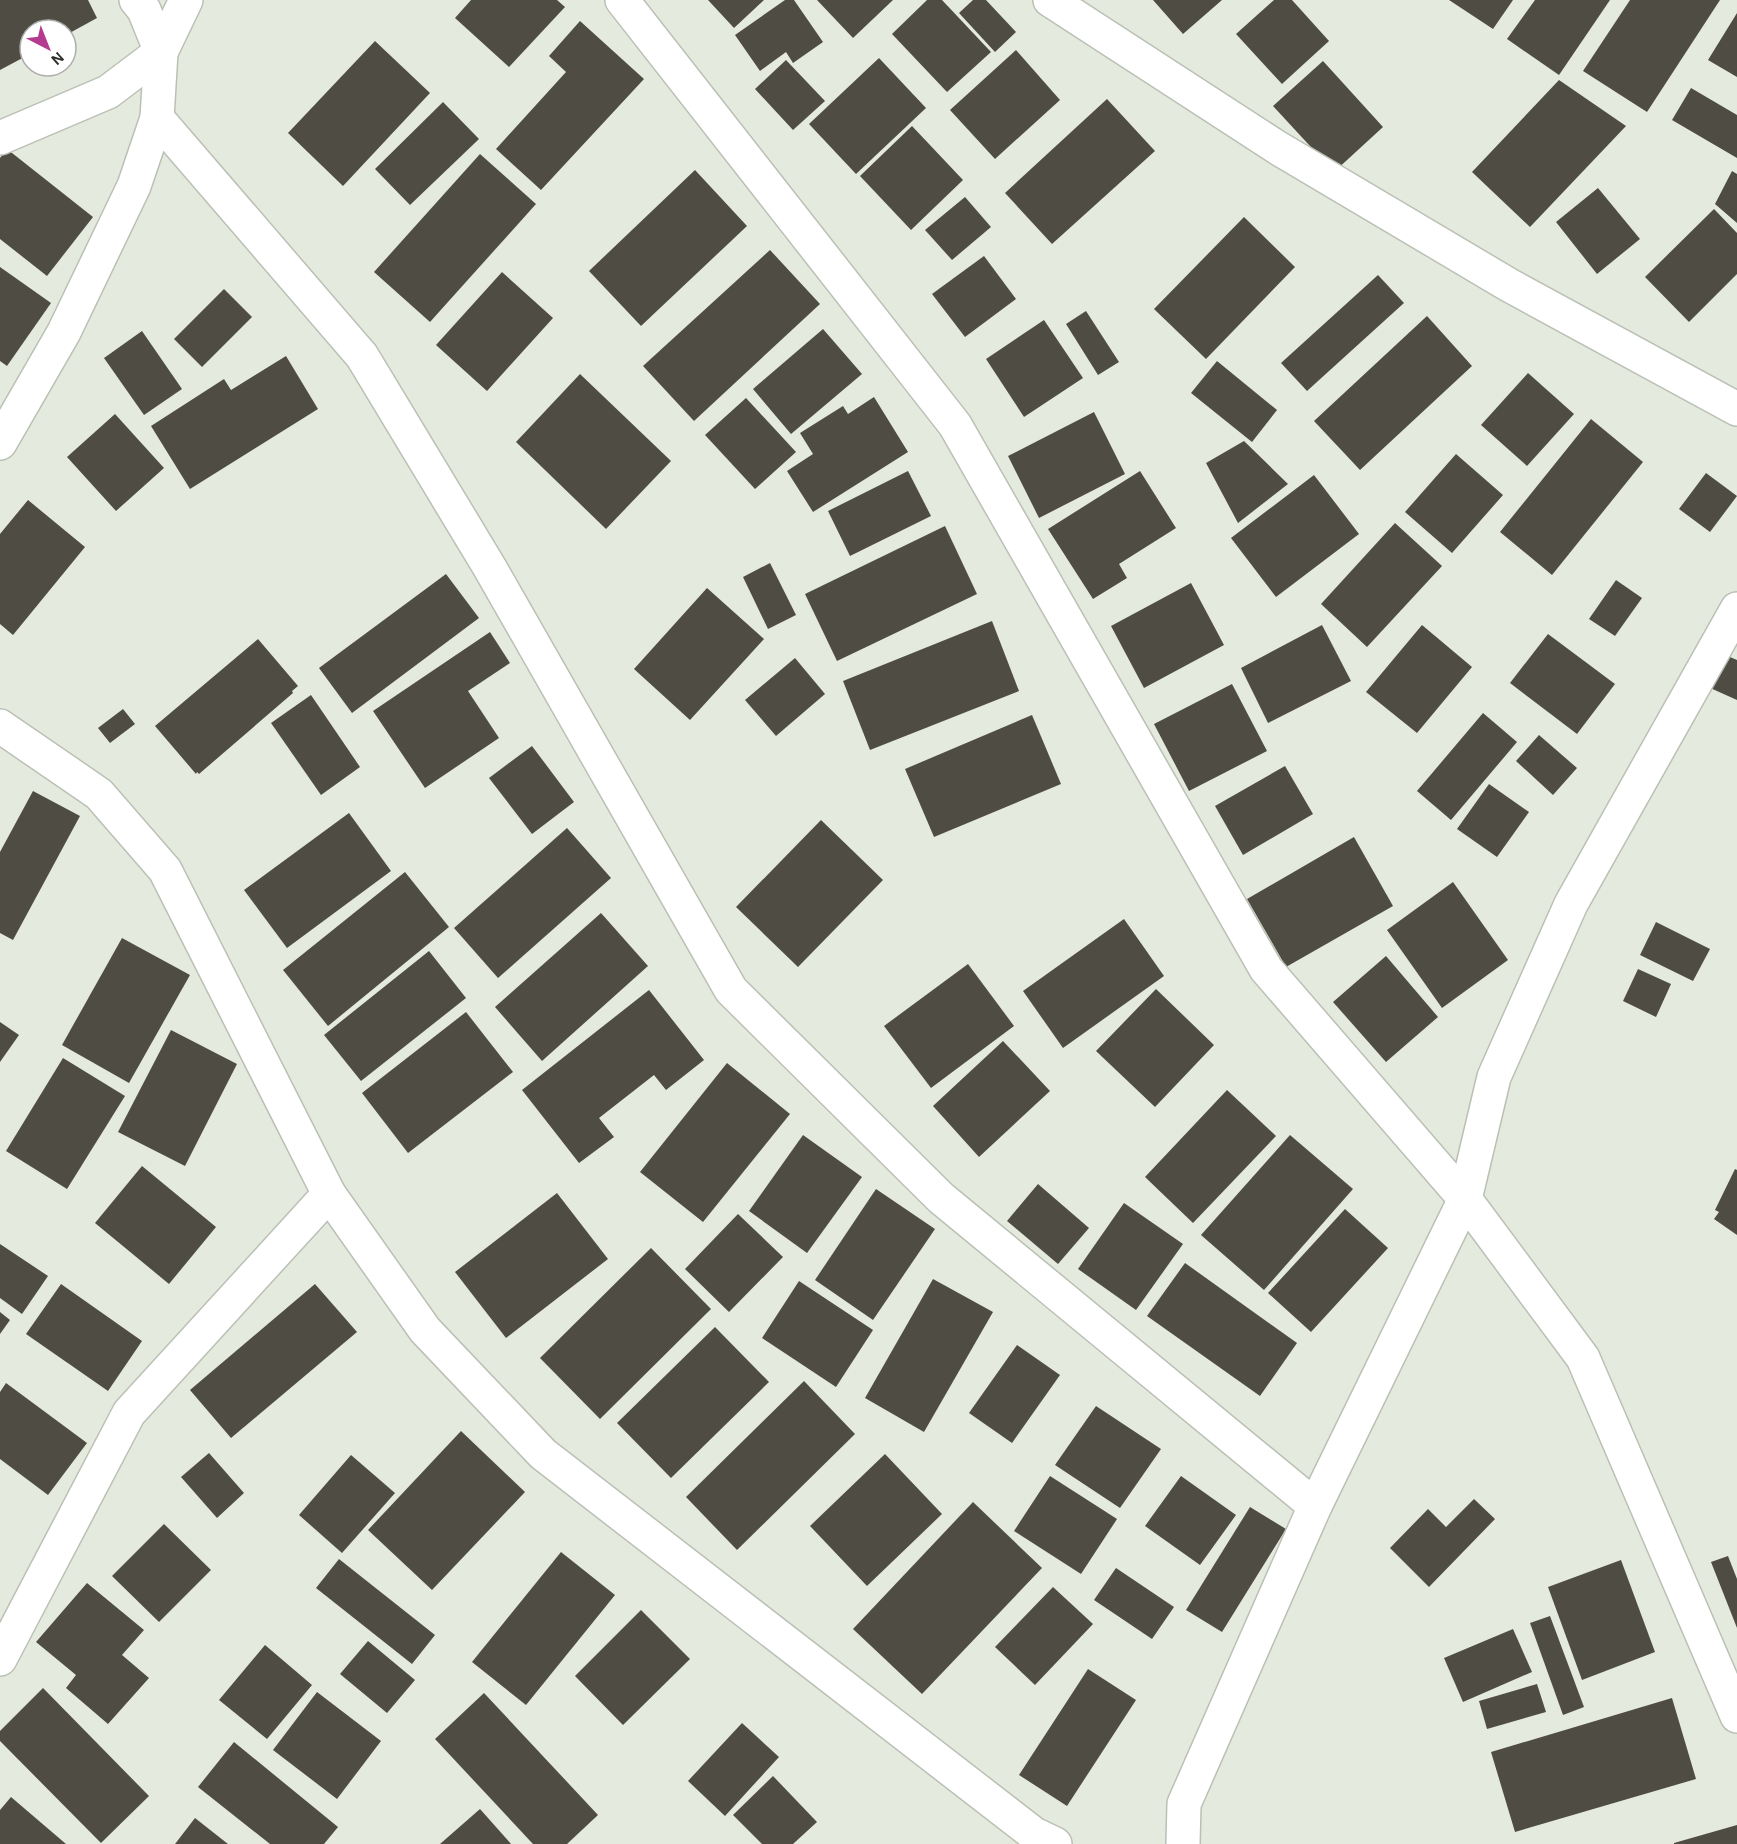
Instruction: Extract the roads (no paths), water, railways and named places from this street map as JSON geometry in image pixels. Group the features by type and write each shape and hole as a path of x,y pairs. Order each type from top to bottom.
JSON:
{"street":[{"path":"136,0 144,10 161,52"},
{"path":"0,443 69,322 134,186 157,118 161,52 186,0"},
{"path":"622,0 955,425 1266,969 1465,1198 1583,1358 1737,1716"},
{"path":"1050,0 1298,160 1509,285 1737,409"},
{"path":"0,138 108,92 161,52"},
{"path":"157,118 362,356 496,578 731,990 941,1198 1314,1506"},
{"path":"1183,1844 1184,1804 1314,1506 1465,1198 1494,1077 1572,904 1737,609"},
{"path":"0,726 99,794 165,870 329,1194 425,1330 543,1454 1033,1841"},
{"path":"0,1659 129,1413 329,1194"}]}
